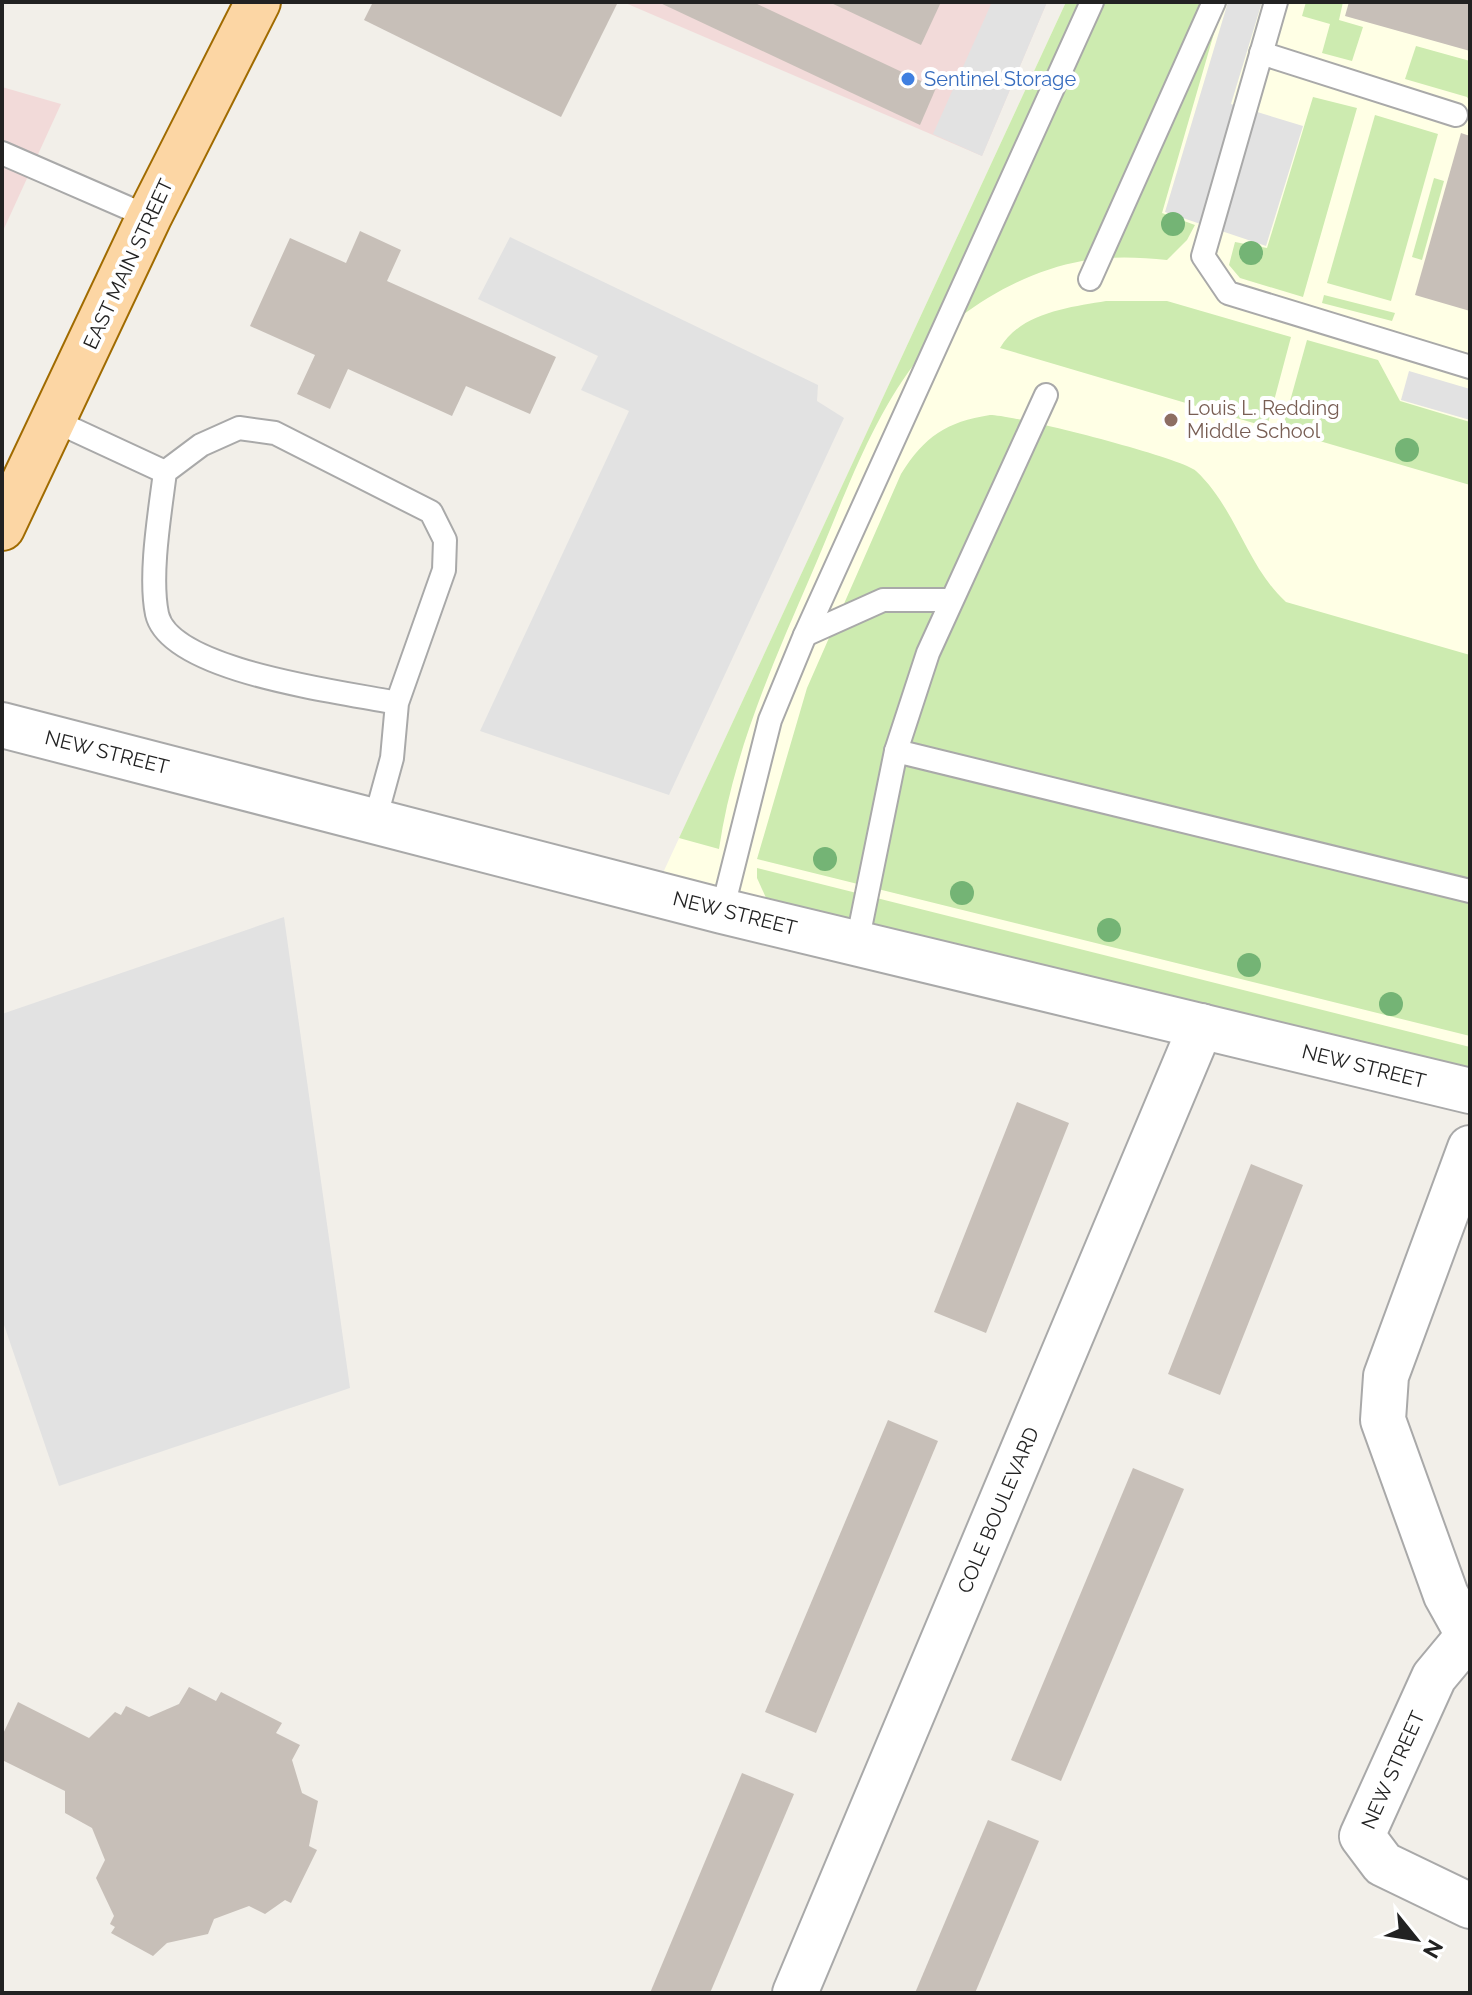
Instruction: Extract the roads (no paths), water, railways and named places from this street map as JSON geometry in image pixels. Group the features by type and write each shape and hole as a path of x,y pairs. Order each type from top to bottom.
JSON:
{"main road":[{"name":"EAST MAIN STREET","path":"2,528 149,217 258,2"}],"street":[{"name":"NEW STREET","path":"2,725 722,911 1470,1091"},
{"name":"COLE BOULEVARD","path":"795,1993 1201,1026"},
{"name":"NEW STREET","path":"1470,1148 1386,1376 1383,1420 1446,1595 1469,1637 1434,1677 1362,1836 1383,1864 1470,1906"}],"lane":[{"path":"722,911 770,720 805,635 1092,2"},
{"path":"1090,279 1214,2"},
{"path":"1276,2 1203,256 1228,293 1470,367"},
{"path":"1261,53 1456,115"},
{"path":"2,153 149,217"},
{"path":"857,943 896,751 928,653 1046,395"},
{"path":"55,421 165,472"},
{"path":"375,820 392,758 397,703 444,570 445,540 431,512 275,433 239,428 201,445 165,472 156,548 157,615 175,643 217,665 397,703"},
{"path":"805,635 883,600 951,600"},
{"path":"896,751 1470,891"}],"place":[{"name":"Sentinel Storage","path":"908,79"},
{"name":"Louis L. Redding Middle School","path":"1171,420"}]}
